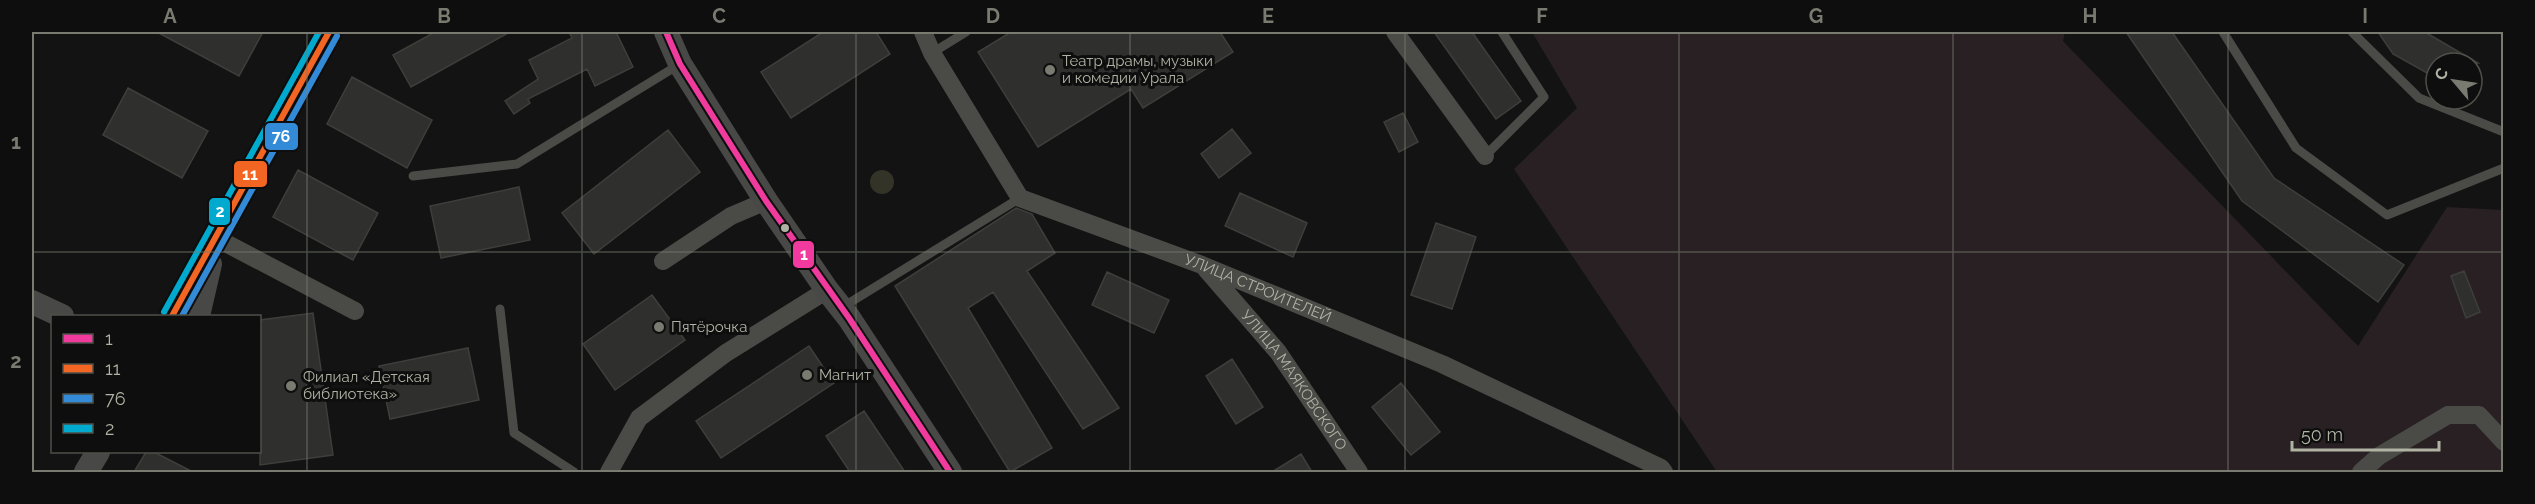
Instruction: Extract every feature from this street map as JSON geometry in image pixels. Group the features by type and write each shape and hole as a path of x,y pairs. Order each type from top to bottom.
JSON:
{"main road":[{"path":"173,315 329,32"},
{"path":"666,32 680,64 766,201 950,472"},
{"path":"198,315 216,238"},
{"path":"32,302 60,315"}],"street":[{"path":"923,32 933,53 1020,198"},
{"path":"1395,32 1485,156"},
{"name":"УЛИЦА СТРОИТЕЛЕЙ","path":"1020,198 1202,265 1442,364 1661,468 1664,472"},
{"path":"663,261 731,216 766,201"},
{"path":"216,238 355,310"},
{"name":"УЛИЦА МАЯКОВСКОГО","path":"1202,265 1278,352 1359,472"},
{"path":"609,472 639,418 726,353 834,299"},
{"path":"2361,472 2379,456 2448,415 2479,415 2504,442"}],"lane":[{"path":"933,53 966,32"},
{"path":"1485,156 1544,97 1502,32"},
{"path":"2223,32 2296,148 2387,215 2504,168"},
{"path":"2352,32 2419,98 2504,132"},
{"path":"413,176 517,164 680,64"},
{"path":"834,299 1020,198"},
{"path":"500,309 514,433 574,472"}],"shaded area":[{"path":"1532,32 2065,32 2063,41 2358,346 2447,207 2503,210 2503,472 1717,472 1514,169 1577,108"},
{"path":"882,170 891,173 894,182 891,191 882,194 873,191 870,182 873,173"}],"building":[{"path":"157,32 263,32 239,76"},
{"path":"435,32 510,32 411,87 393,55"},
{"path":"569,32 616,32 633,67 595,86 587,69 528,99 530,103 514,114 505,101 538,79 529,60 572,38"},
{"path":"823,32 876,32 890,54 791,118 761,72"},
{"path":"1011,32 1220,32 1233,52 1143,108 1131,89 1038,147 978,52"},
{"path":"1434,32 1472,32 1521,101 1496,119"},
{"path":"2126,32 2172,32 2274,178 2404,265 2378,302 2242,201"},
{"path":"2378,32 2425,32 2457,51 2424,51 2424,71 2393,54"},
{"path":"352,77 432,120 407,168 327,124"},
{"path":"128,88 208,131 182,178 103,135"},
{"path":"1403,113 1418,142 1399,152 1384,122"},
{"path":"1232,129 1251,153 1219,178 1201,154"},
{"path":"668,130 700,172 594,254 562,213"},
{"path":"298,170 378,213 353,260 273,217"},
{"path":"519,187 530,240 441,258 430,206"},
{"path":"1240,193 1307,223 1293,257 1225,226"},
{"path":"1016,208 1032,214 1055,253 1027,271 1119,408 1083,429 993,292 968,308 1052,448 1010,472 895,286"},
{"path":"1436,223 1476,237 1452,309 1411,295"},
{"path":"2464,271 2480,312 2466,318 2451,276"},
{"path":"1107,272 1169,300 1154,333 1092,305"},
{"path":"652,295 685,340 615,390 583,344"},
{"name":"Филиал «Детская библиотека»","path":"313,313 333,455 260,465 261,320"},
{"path":"809,346 834,383 721,458 696,421"},
{"path":"468,348 479,400 390,419 379,366"},
{"path":"1232,359 1263,407 1236,424 1206,376"},
{"path":"1401,383 1440,432 1411,455 1372,407"},
{"path":"864,411 905,472 850,472 826,436"},
{"path":"145,453 156,453 193,472 134,472"},
{"path":"1301,454 1312,472 1272,472"}],"transit line":[{"name":"2","path":"164,312 319,32"},
{"name":"11","path":"173,315 329,32"},
{"name":"1","path":"666,32 680,64 766,201 849,318 950,472"},
{"name":"76","path":"183,315 337,36"}],"place":[{"name":"Театр драмы, музыки и комедии Урала","path":"1050,70"},
{"name":"Пятёрочка","path":"659,327"},
{"name":"Магнит","path":"807,375"},
{"name":"Филиал «Детская библиотека»","path":"291,386"}]}
